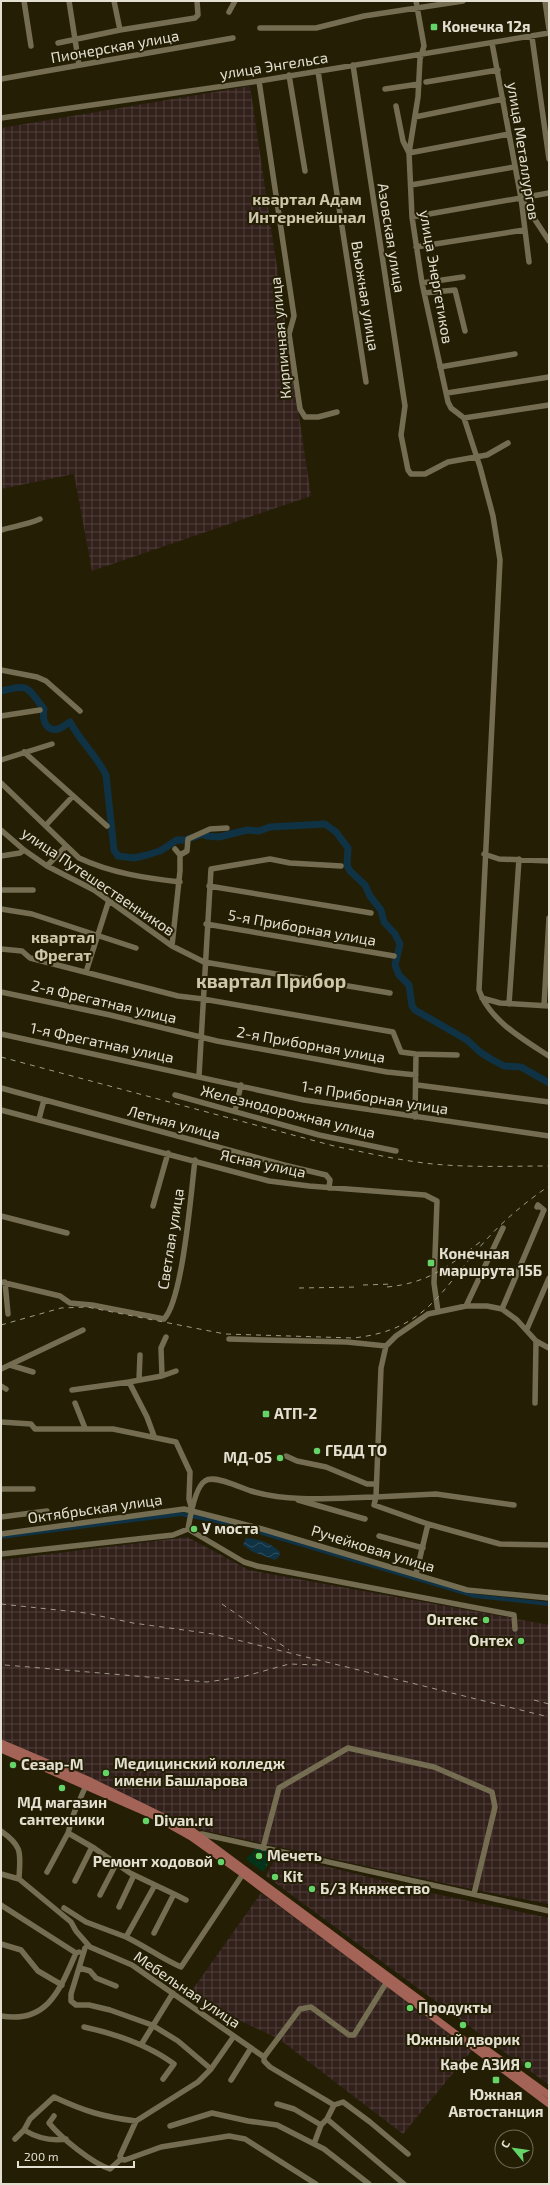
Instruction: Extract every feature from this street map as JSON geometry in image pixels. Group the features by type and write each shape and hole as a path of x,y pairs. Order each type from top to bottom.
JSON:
{"main road":[{"path":"2,1748 154,1811 199,1835 389,1979 549,2095"},
{"path":"87,1783 191,1837 245,1871"},
{"path":"389,1979 549,2104"}],"street":[{"path":"24,1 31,46"},
{"path":"69,1 79,65"},
{"path":"114,1 120,30"},
{"path":"58,43 120,30 195,18 198,15 197,1"},
{"path":"229,12 236,1"},
{"name":"улица Энергетиков","path":"416,1 424,41 424,53 420,59 419,84 410,153 412,217 416,247 440,367 452,408 464,418 476,456 492,516 500,560 484,854 479,990 482,998"},
{"path":"260,28 316,28 364,16 463,1"},
{"path":"545,1 549,29"},
{"name":"улица Энгельса","path":"1,118 258,81 549,33"},
{"path":"532,37 549,160"},
{"name":"Пионерская улица","path":"1,79 233,38"},
{"name":"улица Металлургов","path":"492,43 521,198 529,262"},
{"name":"Азовская улица","path":"353,65 405,414 401,435 408,470 411,474 425,474 441,465 476,456"},
{"path":"426,82 498,70"},
{"name":"Вьюжная улица","path":"318,71 366,382"},
{"path":"289,76 305,171"},
{"name":"Кирпичная улица","path":"258,81 294,316 289,334 300,409 305,416 310,418 337,412"},
{"path":"385,89 419,84"},
{"path":"415,117 503,99"},
{"path":"396,106 403,141 410,153 509,134"},
{"path":"411,185 514,167"},
{"path":"412,217 547,193 549,199"},
{"path":"521,198 549,241"},
{"path":"416,247 524,230"},
{"path":"422,283 463,277"},
{"path":"424,293 455,290 465,331"},
{"path":"440,367 515,354"},
{"path":"447,393 549,377"},
{"path":"464,418 549,405"},
{"path":"476,456 487,455 508,443"},
{"path":"1,530 15,525 20,527 40,519"},
{"path":"1,670 37,677 46,681 80,711"},
{"path":"1,716 40,710"},
{"path":"1,760 52,744"},
{"path":"24,752 107,826"},
{"path":"1,783 80,858 92,864 129,875 180,882"},
{"path":"46,825 73,796"},
{"path":"180,855 187,851 188,839 210,829 227,828"},
{"name":"улица Путешественников","path":"1,830 24,850 47,866 94,890 172,946 204,962 390,993"},
{"path":"47,866 66,846"},
{"path":"172,946 180,882 180,855 175,849"},
{"path":"1,856 20,853 24,850"},
{"path":"484,854 499,859 549,861"},
{"path":"199,1076 202,1037 206,924 211,868 270,859 290,863 341,866"},
{"path":"509,1004 519,859"},
{"path":"209,886 372,913"},
{"path":"1,890 34,890"},
{"path":"86,972 109,900"},
{"path":"1,909 32,914 136,948"},
{"path":"482,998 492,1002 547,1006 549,918"},
{"name":"5-я Приборная улица","path":"206,924 394,956"},
{"path":"1,949 22,951 30,958 178,996 394,1032 401,1052 457,1055"},
{"name":"2-я Фрегатная улица","path":"1,992 202,1037"},
{"path":"482,998 501,1021 549,1056"},
{"name":"1-я Фрегатная улица","path":"1,1034 131,1063 199,1076"},
{"name":"2-я Приборная улица","path":"202,1037 387,1072 416,1075"},
{"path":"415,1117 417,1085 416,1054"},
{"name":"1-я Приборная улица","path":"199,1076 338,1106 549,1136"},
{"path":"235,1112 241,1085"},
{"path":"417,1085 549,1102"},
{"name":"Летняя улица","path":"1,1088 326,1175 330,1180 329,1188"},
{"name":"Железнодорожная улица","path":"175,1095 319,1135 396,1151"},
{"path":"39,1119 44,1100"},
{"name":"Ясная улица","path":"1,1110 195,1160 269,1181 329,1188 425,1195 436,1201 434,1283 438,1312"},
{"path":"153,1206 168,1153"},
{"name":"Светлая улица","path":"3,1282 60,1296 70,1303 92,1305 164,1319 172,1302 182,1265 195,1160"},
{"path":"502,1309 544,1210 538,1206 537,1207"},
{"path":"1,1216 67,1233"},
{"path":"466,1306 503,1228"},
{"path":"527,1329 549,1278"},
{"path":"3,1282 8,1314"},
{"path":"549,1348 536,1341 527,1329 502,1309 487,1306 466,1306 428,1314 396,1336 386,1346 381,1368 376,1497 374,1505 428,1524 500,1544 549,1545"},
{"path":"1,1369 83,1330"},
{"path":"162,1376 161,1348 166,1337"},
{"path":"229,1339 347,1342 386,1346"},
{"path":"535,1403 536,1341"},
{"path":"139,1380 140,1355"},
{"path":"10,1365 34,1372"},
{"path":"72,1390 162,1376 176,1371"},
{"path":"129,1382 147,1417 154,1436"},
{"path":"75,1403 85,1428"},
{"path":"1,1422 31,1424 35,1430 85,1428 112,1429 172,1440 178,1445 190,1472 189,1499 192,1511"},
{"path":"286,1456 297,1461 326,1467 367,1484 376,1484"},
{"path":"188,1529 200,1486 206,1480 214,1478 252,1492 295,1499 365,1519"},
{"path":"1,1489 33,1489"},
{"path":"295,1499 436,1494 514,1505"},
{"name":"Октябрьская улица","path":"1,1534 184,1509 192,1511"},
{"path":"1,1518 47,1511"},
{"name":"Ручейковая улица","path":"192,1511 262,1529 467,1590 549,1598"},
{"path":"416,1574 428,1524"},
{"path":"1,1554 173,1535 188,1529"},
{"path":"188,1529 244,1562 256,1566 514,1615 515,1629"},
{"path":"379,1536 423,1548"},
{"path":"263,1848 279,1788 348,1748 434,1767 492,1792 495,1807 474,1894"},
{"path":"47,1872 68,1833 87,1783"},
{"path":"1,1831 11,1838 20,1850 18,1879 1,1874"},
{"path":"68,1833 134,1875 186,1900"},
{"path":"191,1837 199,1835 263,1848 549,1911"},
{"path":"75,1881 92,1847"},
{"path":"100,1895 116,1864"},
{"path":"64,1908 86,1922 126,1937 181,1967 245,1871"},
{"path":"119,1907 134,1875"},
{"name":"Мебельная улица","path":"18,1879 72,1922 87,1948 132,1965 264,2057 264,2060 270,2067 334,2105"},
{"path":"126,1937 155,1885"},
{"path":"154,1933 174,1894"},
{"path":"1,1905 76,1953"},
{"path":"1,1944 22,1950 38,1971 62,1985"},
{"path":"1,2016 15,2018 32,2016 55,1996 62,1985 76,1953 87,1948"},
{"path":"87,1948 71,1994 71,2001 76,2005 89,2005 110,2010 152,2025 178,2041 210,2069"},
{"path":"80,1968 90,1971 96,1978 116,1986"},
{"path":"264,2057 300,2009 311,2007 349,2035 354,2035 389,1979"},
{"path":"141,2045 173,1993"},
{"path":"84,2027 120,2035 158,2052 174,2064 163,2079"},
{"path":"121,2159 120,2156 136,2121 198,2082 210,2069 234,2036"},
{"path":"231,2080 251,2048"},
{"path":"15,2139 24,2130 30,2119 54,2097 86,2112 106,2118 136,2121"},
{"path":"314,2144 321,2125 327,2119 334,2105 343,2102 370,2122 408,2154"},
{"path":"277,2104 294,2109 321,2125"},
{"path":"170,2126 212,2113 248,2121 277,2125 324,2149 369,2184"},
{"path":"54,2116 49,2123 97,2165 110,2169 121,2159 125,2160 161,2147 230,2136 245,2139 316,2184"},
{"path":"327,2119 404,2184"},
{"path":"24,2130 35,2136 52,2140 66,2138"}],"shaded area":[{"path":"250,86 311,496 92,571 74,474 1,489 1,128"},
{"path":"187,1537 249,1570 549,1625 549,1904 466,1888 202,1830 1,1742 1,1560"},
{"path":"277,1854 436,1894 549,1918 549,2085 266,1876"},
{"path":"261,1893 473,2049 403,2134 279,2039 188,1996"}],"green space":[{"path":"257,1848 275,1852 263,1872 246,1859"}],"water":[{"path":"246,1538 260,1540 273,1546 280,1552 279,1557 275,1560 253,1552 243,1545"}],"waterway":[{"path":"1,691 17,688 23,688 30,691 44,709 45,724 50,728 58,729 70,722 98,761 106,775 114,850 118,856 134,858 147,855 160,851 177,840 185,840 203,834 207,836 219,837 247,830 259,831 270,827 325,824 336,832 348,848 347,865 350,871 365,885 370,896 381,910 384,922 395,934 400,944 395,965 399,975 409,985 412,1006 415,1010 467,1040 480,1052 491,1059 504,1066 521,1067 549,1083"},
{"path":"1,1537 181,1514 231,1524 475,1596 549,1604"}],"railway":[{"path":"1,1057 334,1146 401,1160 455,1166 549,1166"},
{"path":"1,1325 61,1308 87,1307 225,1334 353,1338 378,1334 399,1326 416,1316 431,1304 500,1225 549,1186"},
{"path":"387,1287 426,1278 458,1259 480,1242"},
{"path":"363,1285 393,1284"},
{"path":"299,1288 358,1287"},
{"path":"1,1604 86,1613 133,1623 213,1634 549,1717"},
{"path":"222,1604 289,1650"},
{"path":"5,1665 207,1682 242,1677 289,1664 320,1665"},
{"path":"534,1700 549,1704"}],"place":[{"name":"Конечка 12я","path":"434,27"},
{"name":"Конечная маршрута 15Б","path":"431,1263"},
{"name":"АТП-2","path":"266,1414"},
{"name":"ГБДД ТО","path":"317,1451"},
{"name":"МД-05","path":"280,1458"},
{"name":"У моста","path":"194,1529"},
{"name":"Онтекс","path":"486,1620"},
{"name":"Онтех","path":"521,1641"},
{"name":"Сезар-М","path":"13,1765"},
{"name":"Медицинский колледж имени Башларова","path":"106,1773"},
{"name":"МД магазин сантехники","path":"62,1788"},
{"name":"Divan.ru","path":"146,1821"},
{"name":"Мечеть","path":"259,1856"},
{"name":"Ремонт ходовой","path":"221,1862"},
{"name":"Kit","path":"275,1877"},
{"name":"Б/З Княжество","path":"312,1889"},
{"name":"Продукты","path":"410,2008"},
{"name":"Южный дворик","path":"463,2025"},
{"name":"Кафе АЗИЯ","path":"528,2065"},
{"name":"Южная Автостанция","path":"496,2080"}],"district":[{"name":"квартал Адам Интернейшнал","path":"307,208"},
{"name":"квартал Фрегат","path":"63,946"},
{"name":"квартал Прибор","path":"271,981"}]}
